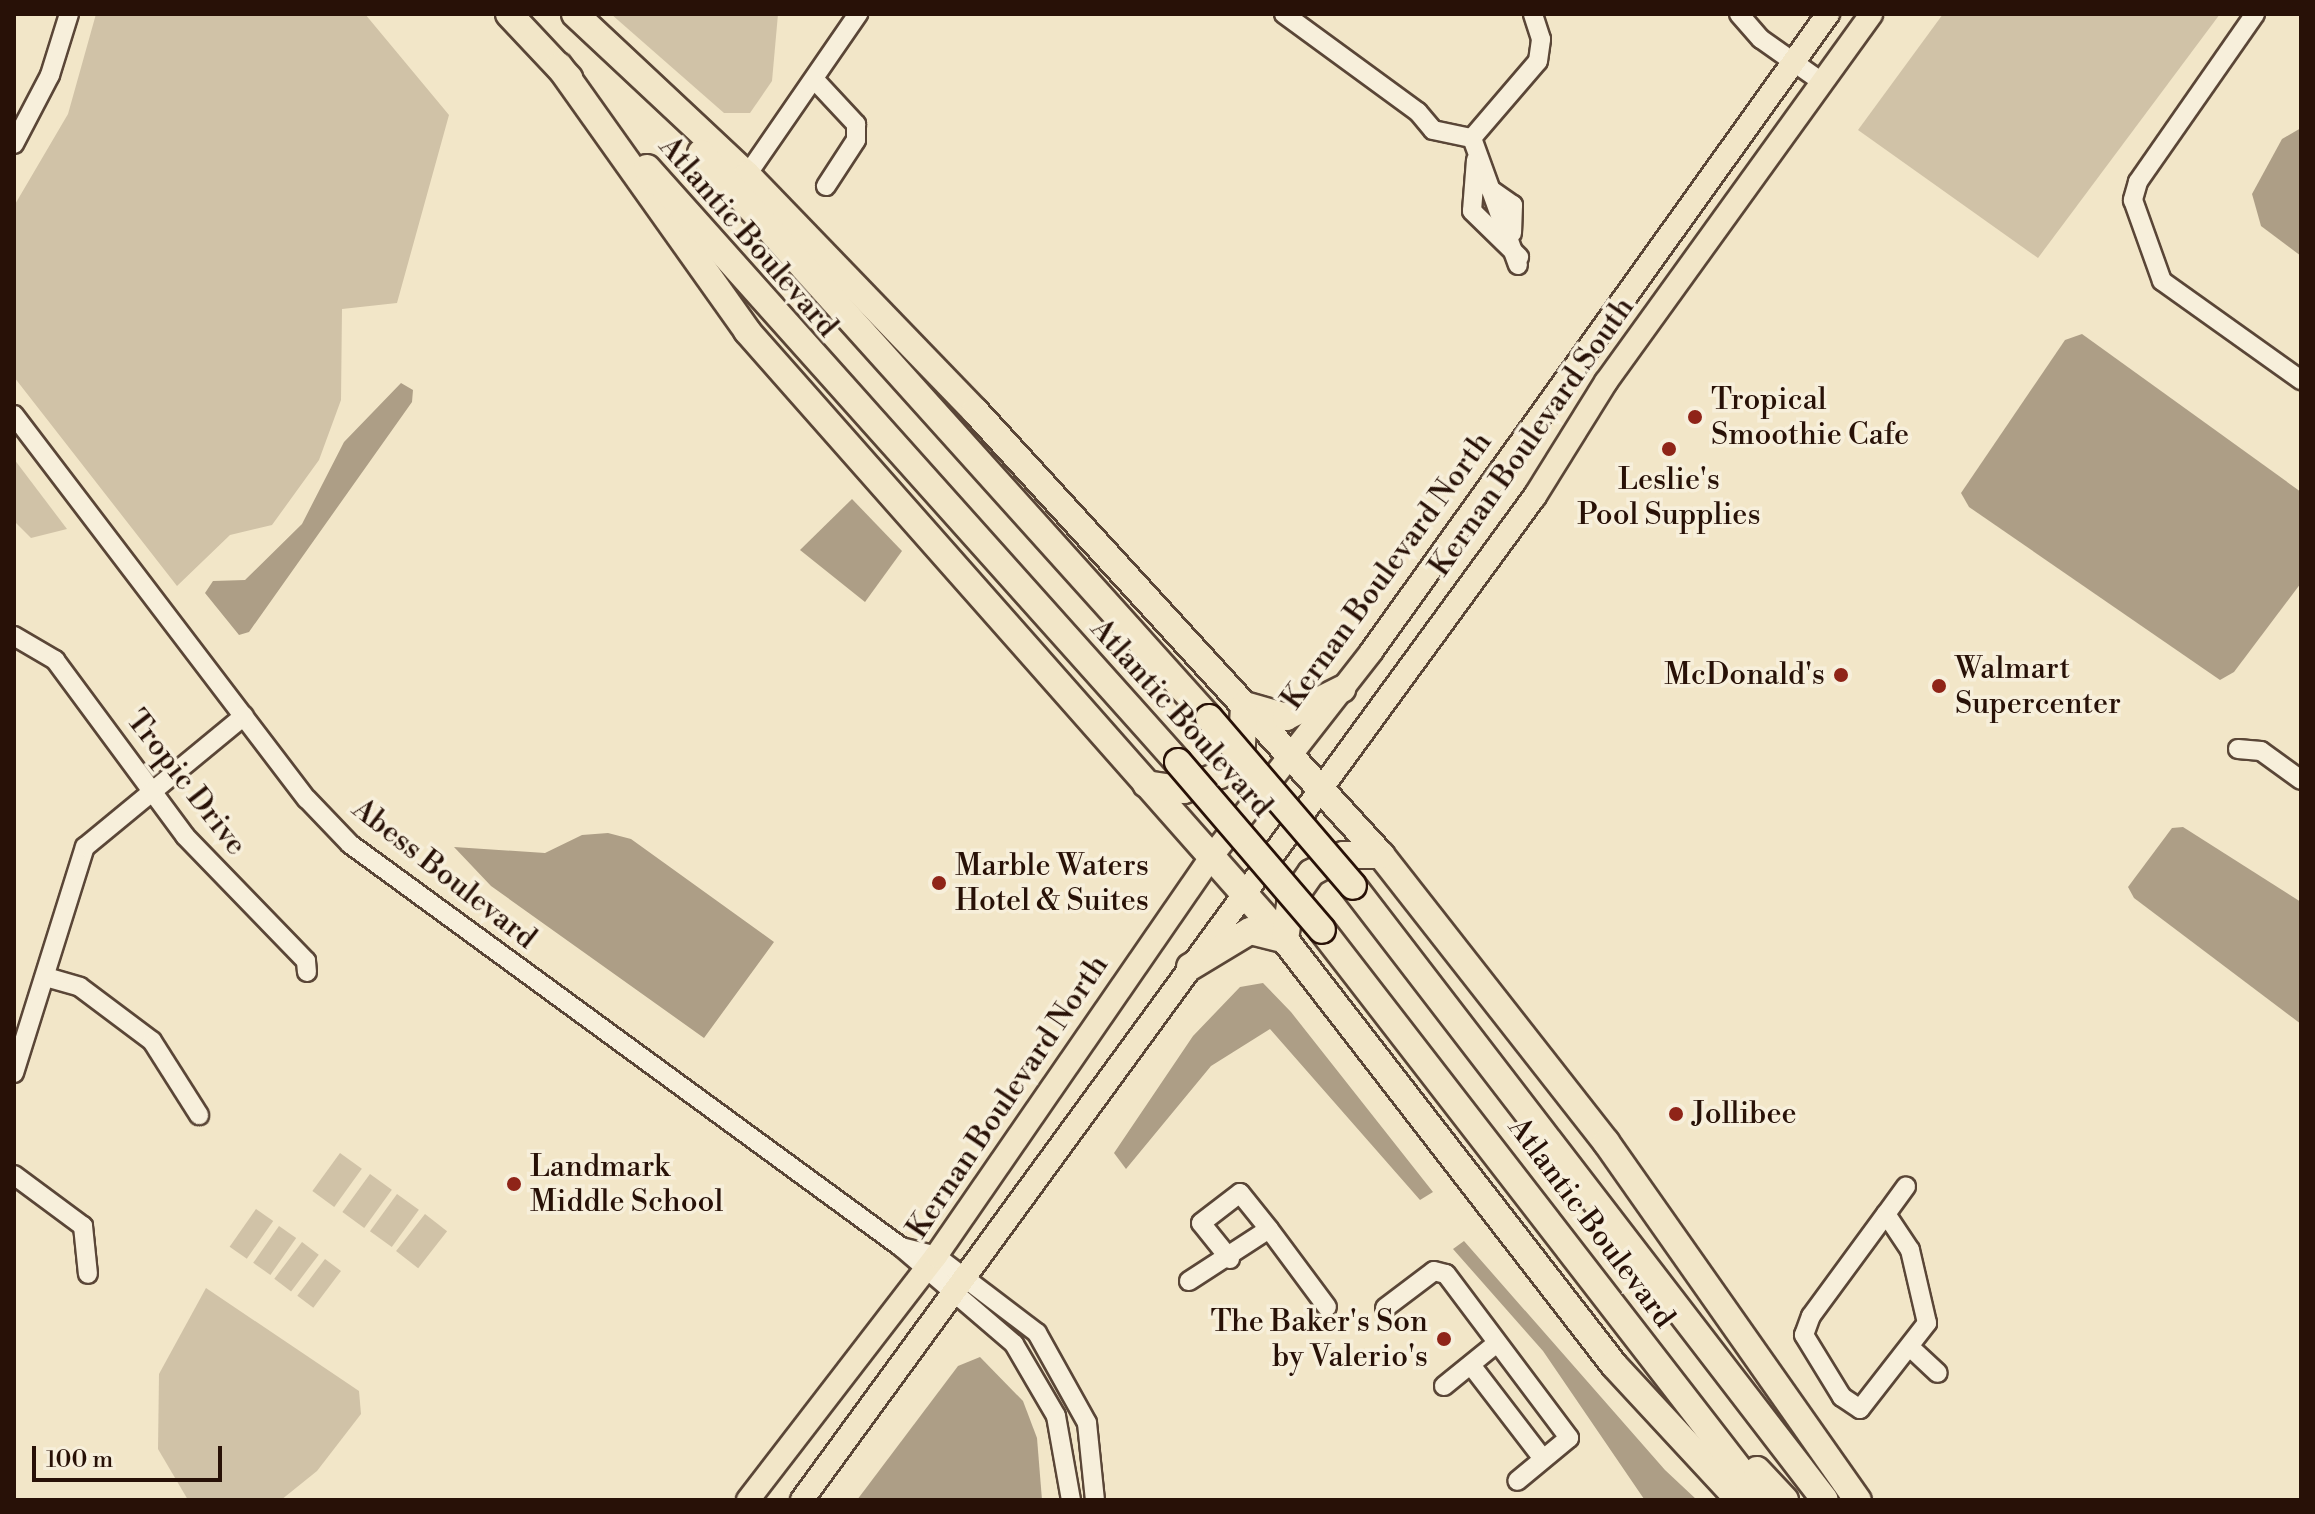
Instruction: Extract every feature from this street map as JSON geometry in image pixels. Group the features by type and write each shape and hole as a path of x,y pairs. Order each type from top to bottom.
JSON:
{"highway":[{"name":"Atlantic Boulevard","path":"509,14 559,66 872,428 1178,762 1322,930 1763,1500"},
{"name":"Atlantic Boulevard","path":"574,14 1209,718 1353,886 1825,1500"},
{"path":"574,14 747,175 1381,855 1606,1142 1858,1500"},
{"path":"559,66 747,331 1285,940 1614,1365 1739,1500"},
{"path":"1244,705 1286,717 1342,689"},
{"path":"1146,784 1184,790 1220,775 1242,744 1244,705"},
{"path":"1285,940 1290,903 1311,873 1343,855 1381,855"},
{"path":"1190,967 1250,931 1285,940"},
{"path":"1695,1414 1785,1500"}],"main road":[{"name":"Kernan Boulevard South","path":"1566,373 1828,14"},
{"name":"Kernan Boulevard South","path":"1245,896 1871,14"},
{"name":"Kernan Boulevard North","path":"748,1500 929,1264 1211,857 1342,689 1566,373"},
{"path":"802,1500 1245,896"}],"street":[{"path":"14,144 50,75 69,14"},
{"path":"747,175 858,14"},
{"path":"1284,14 1418,112 1433,130 1472,138"},
{"path":"1472,138 1538,61 1541,39 1533,14"},
{"path":"1739,14 1792,63 1822,82"},
{"path":"2255,14 2138,182 2133,200 2162,281 2301,380"},
{"path":"814,79 856,124 856,140 826,186"},
{"path":"1472,138 1476,160 1472,211 1519,261 1512,233 1476,160"},
{"name":"Abess Boulevard","path":"14,415 244,716 350,844 901,1247 929,1264 968,1277 1008,1305 1056,1360 1087,1423 1095,1500"},
{"name":"Tropic Drive","path":"14,636 55,660 185,836 306,961 307,972"},
{"path":"14,1073 46,977 66,887 85,847 151,788 244,716"},
{"path":"2238,749 2261,751 2301,780"},
{"path":"46,977 80,987 152,1041 199,1115"},
{"path":"14,1175 83,1226 88,1274"},
{"path":"1886,1214 1910,1250 1925,1298 1927,1323 1912,1349 1860,1409 1842,1397 1804,1335 1886,1214 1906,1186"},
{"path":"1230,1259 1201,1223 1240,1193 1327,1307"},
{"path":"1189,1281 1230,1259 1269,1229"},
{"name":"Abess Boulevard","path":"929,1264 953,1296 1014,1344 1043,1387 1064,1439 1071,1500"},
{"path":"1385,1308 1434,1271 1446,1274 1569,1438 1517,1481"},
{"path":"1444,1386 1497,1343"},
{"path":"1912,1349 1938,1373"},
{"path":"1471,1365 1543,1459"}],"shaded area":[{"path":"96,14 365,14 449,115 397,303 342,309 341,400 319,460 272,525 230,535 177,586 14,377 14,206 68,114"},
{"path":"611,14 778,14 772,81 750,113 724,113"},
{"path":"1943,14 2220,14 2038,258 1858,130"},
{"path":"2301,128 2301,256 2261,226 2252,194 2282,139"},
{"path":"2082,334 2301,492 2301,583 2234,672 2220,680 1969,507 1961,493 2065,340"},
{"path":"401,383 413,390 412,402 249,632 239,635 205,593 213,581 245,580 302,524 344,442"},
{"path":"14,459 67,529 31,538 15,522"},
{"path":"852,499 902,551 865,602 800,550"},
{"path":"2183,827 2301,902 2301,1024 2134,898 2128,887 2172,828"},
{"path":"608,833 631,839 774,942 704,1038 491,886 454,847 545,853 582,835"},
{"path":"1263,983 1291,1012 1433,1192 1420,1200 1270,1029 1211,1066 1126,1169 1114,1153 1193,1036 1240,987"},
{"path":"340,1153 362,1169 334,1207 312,1191"},
{"path":"370,1174 392,1190 364,1228 342,1212"},
{"path":"397,1194 419,1210 392,1247 370,1231"},
{"path":"256,1209 273,1221 247,1259 230,1247"},
{"path":"425,1214 447,1231 418,1268 396,1251"},
{"path":"279,1226 296,1238 270,1275 253,1263"},
{"path":"1464,1241 1665,1470 1697,1500 1644,1499 1543,1351 1453,1249"},
{"path":"302,1242 319,1255 291,1291 274,1279"},
{"path":"325,1259 341,1271 313,1308 297,1296"},
{"path":"206,1288 359,1391 361,1414 317,1471 281,1500 188,1500 158,1449 159,1374"},
{"path":"980,1357 1023,1401 1037,1438 1042,1500 857,1500 958,1366"}],"place":[{"name":"Tropical Smoothie Cafe","path":"1695,417"},
{"name":"Leslie's Pool Supplies","path":"1669,449"},
{"name":"McDonald's","path":"1841,675"},
{"name":"Walmart Supercenter","path":"1939,686"},
{"name":"Marble Waters Hotel & Suites","path":"939,883"},
{"name":"Jollibee","path":"1676,1114"},
{"name":"Landmark Middle School","path":"514,1184"},
{"name":"The Baker's Son by Valerio's","path":"1444,1339"}]}
